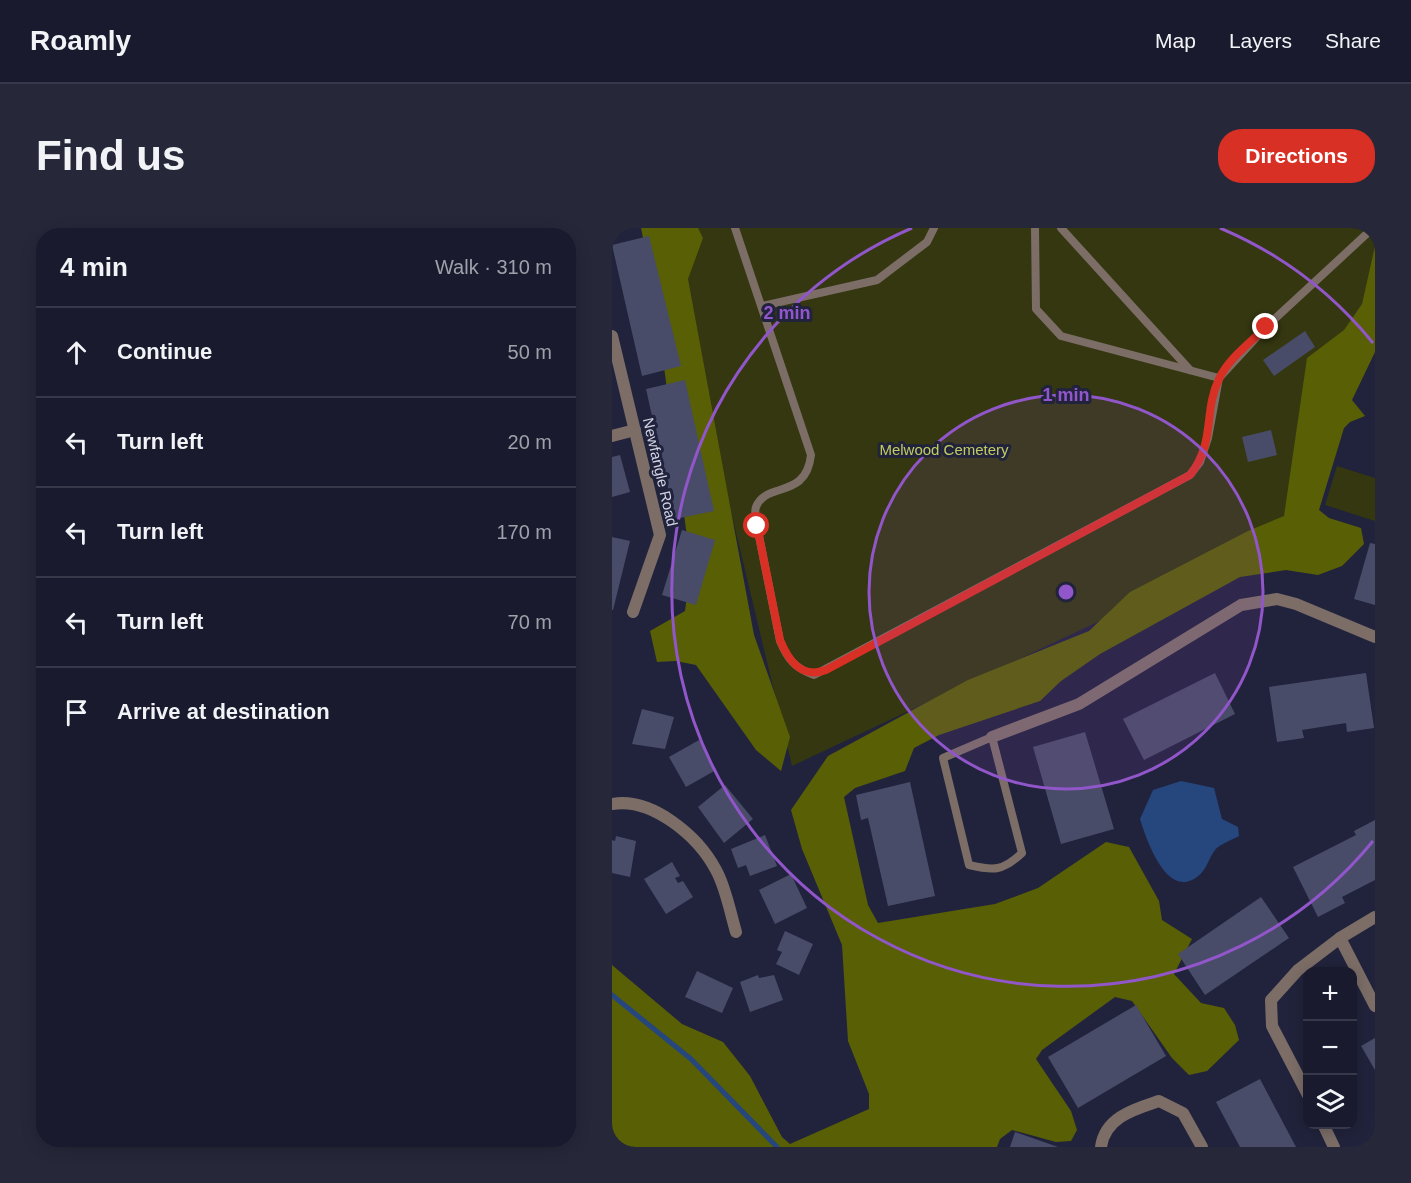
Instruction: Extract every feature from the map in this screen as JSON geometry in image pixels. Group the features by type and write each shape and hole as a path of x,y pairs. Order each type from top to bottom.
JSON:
{"street":[{"name":"Newfangle Road","path":"612,336 660,535 633,612"},
{"path":"612,436 635,430"},
{"path":"992,737 1079,704 1240,605 1277,599 1296,604 1375,637"},
{"path":"612,804 627,801 663,816 700,844 717,872 736,932"},
{"path":"1303,1085 1272,1026 1271,1000 1298,970 1340,938 1375,917"},
{"path":"1340,938 1375,1006"},
{"path":"1101,1147 1111,1124 1128,1111 1159,1101 1182,1113 1202,1147"},
{"path":"1325,1129 1334,1147"}],"lane":[{"path":"735,228 811,455 809,471 800,482 762,498 756,508 757,526 780,640 787,658 798,669 814,675 1190,475 1200,462 1208,438 1219,378 1266,327 1373,228"},
{"path":"762,306 877,280 927,242 934,228"},
{"path":"1035,228 1036,309 1061,336 1219,378"},
{"path":"1061,228 1191,371"},
{"path":"992,737 1022,853 1008,866 989,870 969,865 943,758 992,737"}],"green space":[{"name":"Melwood Cemetery","path":"663,228 1375,228 1375,328 1297,528 792,766"},
{"path":"1337,466 1375,478 1375,521 1325,505"}],"shaded area":[{"path":"641,228 698,228 703,238 688,279 754,635 790,737 781,771 756,750 696,665 676,661 657,662 650,631 685,611 691,566 653,286"},
{"path":"1375,246 1375,352 1352,400 1365,416 1350,422 1344,428 1319,510 1329,518 1361,528 1364,544 1342,566 1318,575 1286,570 1240,577 1100,654 1061,681 1040,701 939,735 914,748 905,771 855,788 844,797 868,905 878,923 995,904 1038,888 1106,842 1129,847 1159,901 1162,920 1192,939 1174,974 1201,1003 1224,1008 1235,1025 1239,1040 1207,1071 1189,1075 1172,1058 1132,1001 1115,997 1042,1050 1036,1059 1071,1111 1077,1130 1071,1141 1056,1142 1012,1130 1000,1139 997,1147 612,1147 612,965 682,1024 723,1042 750,1076 782,1137 790,1144 869,1109 869,1094 848,1041 842,945 802,849 791,810 828,756 968,680 1089,631 1130,592 1248,531 1284,516 1307,358 1344,330 1362,304"}],"water":[{"path":"1181,781 1214,788 1222,819 1238,827 1239,836 1217,848 1200,874 1186,882 1176,880 1167,874 1159,864 1140,819 1153,790"}],"building":[{"path":"649,236 681,366 642,376 612,245"},
{"path":"1305,331 1315,347 1274,376 1263,360"},
{"path":"685,380 714,511 675,519 646,389"},
{"path":"1271,430 1277,455 1248,462 1242,437"},
{"path":"620,455 630,492 612,497 612,457"},
{"path":"682,530 715,540 696,605 662,595"},
{"path":"612,537 630,541 613,610 612,610"},
{"path":"1370,543 1375,544 1375,605 1354,599"},
{"path":"1215,673 1235,714 1144,760 1123,719"},
{"path":"1366,673 1374,728 1347,732 1346,723 1302,730 1304,738 1277,742 1269,687"},
{"path":"642,709 674,717 665,749 632,744"},
{"path":"1085,732 1114,829 1061,844 1033,747"},
{"path":"699,740 716,770 686,787 669,757"},
{"path":"910,782 935,896 888,906 868,818 861,820 856,795"},
{"path":"725,785 753,819 724,843 698,807"},
{"path":"1375,820 1375,880 1342,897 1345,903 1318,917 1293,867 1356,835 1354,831"},
{"path":"765,835 777,866 750,876 746,865 738,868 731,849"},
{"path":"616,836 636,841 630,877 612,873 612,840 615,841"},
{"path":"672,862 680,876 675,878 678,883 683,881 693,897 666,914 644,879"},
{"path":"791,874 807,908 775,924 759,890"},
{"path":"1261,897 1289,938 1205,995 1178,954"},
{"path":"785,931 813,944 799,975 776,964 782,952 777,950"},
{"path":"697,971 733,988 722,1013 685,997"},
{"path":"758,975 759,978 774,975 783,1000 750,1012 740,982"},
{"path":"1136,1005 1166,1056 1078,1108 1048,1057"},
{"path":"1375,1038 1375,1070 1361,1046"},
{"path":"1260,1079 1296,1147 1240,1147 1216,1102"},
{"path":"1015,1132 1058,1147 1010,1147"}],"waterway":[{"path":"612,995 691,1059 777,1147"}],"route":[{"path":"757,526 780,640 787,658 798,669 814,675 1190,475 1200,462 1208,438 1219,378 1266,327"}]}
